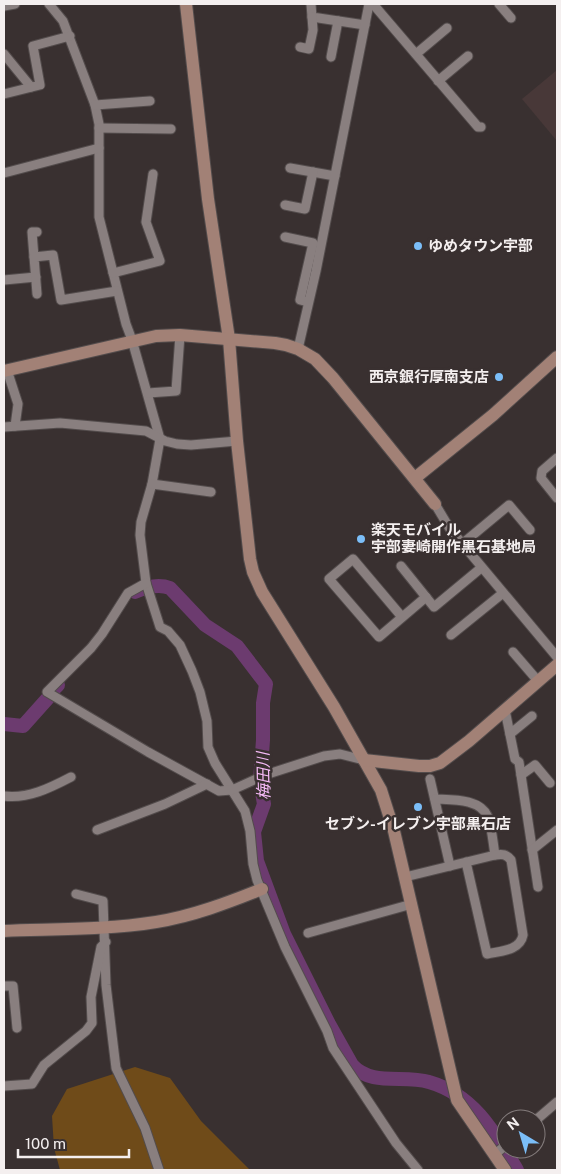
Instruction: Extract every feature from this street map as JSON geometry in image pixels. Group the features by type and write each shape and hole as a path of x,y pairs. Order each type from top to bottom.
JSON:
{"street":[{"path":"4,6 15,4"},
{"path":"49,4 63,21 70,36 95,105 99,128 99,217 126,324 148,393 160,439 152,484 141,522 140,534 147,586 160,627 168,631 180,645 200,692 207,721 208,747 215,763 246,811 253,864 285,947 327,1031 333,1048 391,1135 418,1170"},
{"path":"186,4 208,199 229,339 236,441 250,559 262,592 334,707 382,790 412,904 455,1094 496,1144"},
{"path":"300,47 309,49 313,30 311,4"},
{"path":"298,349 316,271 369,4"},
{"path":"373,4 478,127 481,127"},
{"path":"499,4 511,18"},
{"path":"312,17 366,25"},
{"path":"331,57 338,21"},
{"path":"416,54 446,27"},
{"path":"4,94 40,85 33,46 70,36"},
{"path":"4,54 31,88"},
{"path":"438,81 468,56"},
{"path":"95,105 150,101"},
{"path":"99,128 171,130"},
{"path":"4,173 99,148"},
{"path":"290,168 335,176"},
{"path":"285,205 305,209 313,172"},
{"path":"113,273 160,261 146,222 153,174"},
{"path":"37,294 32,232 38,232"},
{"path":"285,236 313,243 300,300 308,302"},
{"path":"34,257 52,250 61,300 117,291"},
{"path":"4,280 36,277"},
{"path":"148,393 176,391 180,335"},
{"path":"15,426 18,404 6,371 132,340 156,336 180,335 275,343 298,349 315,359 333,378 416,478 450,529 481,568 557,658"},
{"path":"416,478 492,415 557,357"},
{"path":"4,427 60,423 79,424 146,432 171,443 191,445 236,441"},
{"path":"557,458 542,470 541,478 557,498"},
{"path":"152,484 211,492"},
{"path":"462,544 509,504 530,530"},
{"path":"402,617 353,559 329,579 379,637 426,597"},
{"path":"401,566 434,607 481,568"},
{"path":"147,586 128,594 97,641 50,694 139,747 219,791 232,790 261,776 324,756 340,754 364,760 419,766 430,766 440,763 557,665"},
{"path":"450,635 502,593"},
{"path":"513,652 538,681"},
{"path":"505,710 515,759 519,762 538,887"},
{"path":"510,734 532,716"},
{"path":"521,775 535,764 550,783"},
{"path":"4,796 21,796 43,791 71,777"},
{"path":"430,779 450,866"},
{"path":"97,830 165,804 207,784"},
{"path":"434,799 476,804 483,810 488,816 495,855"},
{"path":"532,850 557,830"},
{"path":"405,877 466,862 495,855 504,854 511,860 523,935 520,944 514,948 487,954 466,862"},
{"path":"4,931 104,927 157,922 190,915 262,889"},
{"path":"76,894 103,901 106,942 106,985 116,1068 145,1128 159,1170"},
{"path":"308,933 412,904"},
{"path":"4,1086 32,1084 44,1065 92,1024 91,997 101,947 106,942"},
{"path":"4,986 13,986 16,1028"},
{"path":"546,1111 557,1102"}],"shaded area":[{"path":"557,70 557,141 522,99"},
{"path":"135,1067 170,1078 201,1121 250,1170 60,1170 54,1148 52,1116 67,1089"}],"waterway":[{"name":"梅田川","path":"135,592 152,587 170,588 205,625 237,646 266,684 263,703 260,781 264,804 254,832 257,861 284,934 329,1024 352,1065 360,1072 369,1076 429,1082 459,1096 482,1117 517,1170"},
{"name":"梅田川","path":"4,724 23,726 58,685"}],"place":[{"name":"ゆめタウン宇部","path":"418,246"},
{"name":"西京銀行厚南支店","path":"499,377"},
{"name":"楽天モバイル 宇部妻崎開作黒石基地局","path":"361,539"},
{"name":"セブン-イレブン宇部黒石店","path":"418,807"}]}
